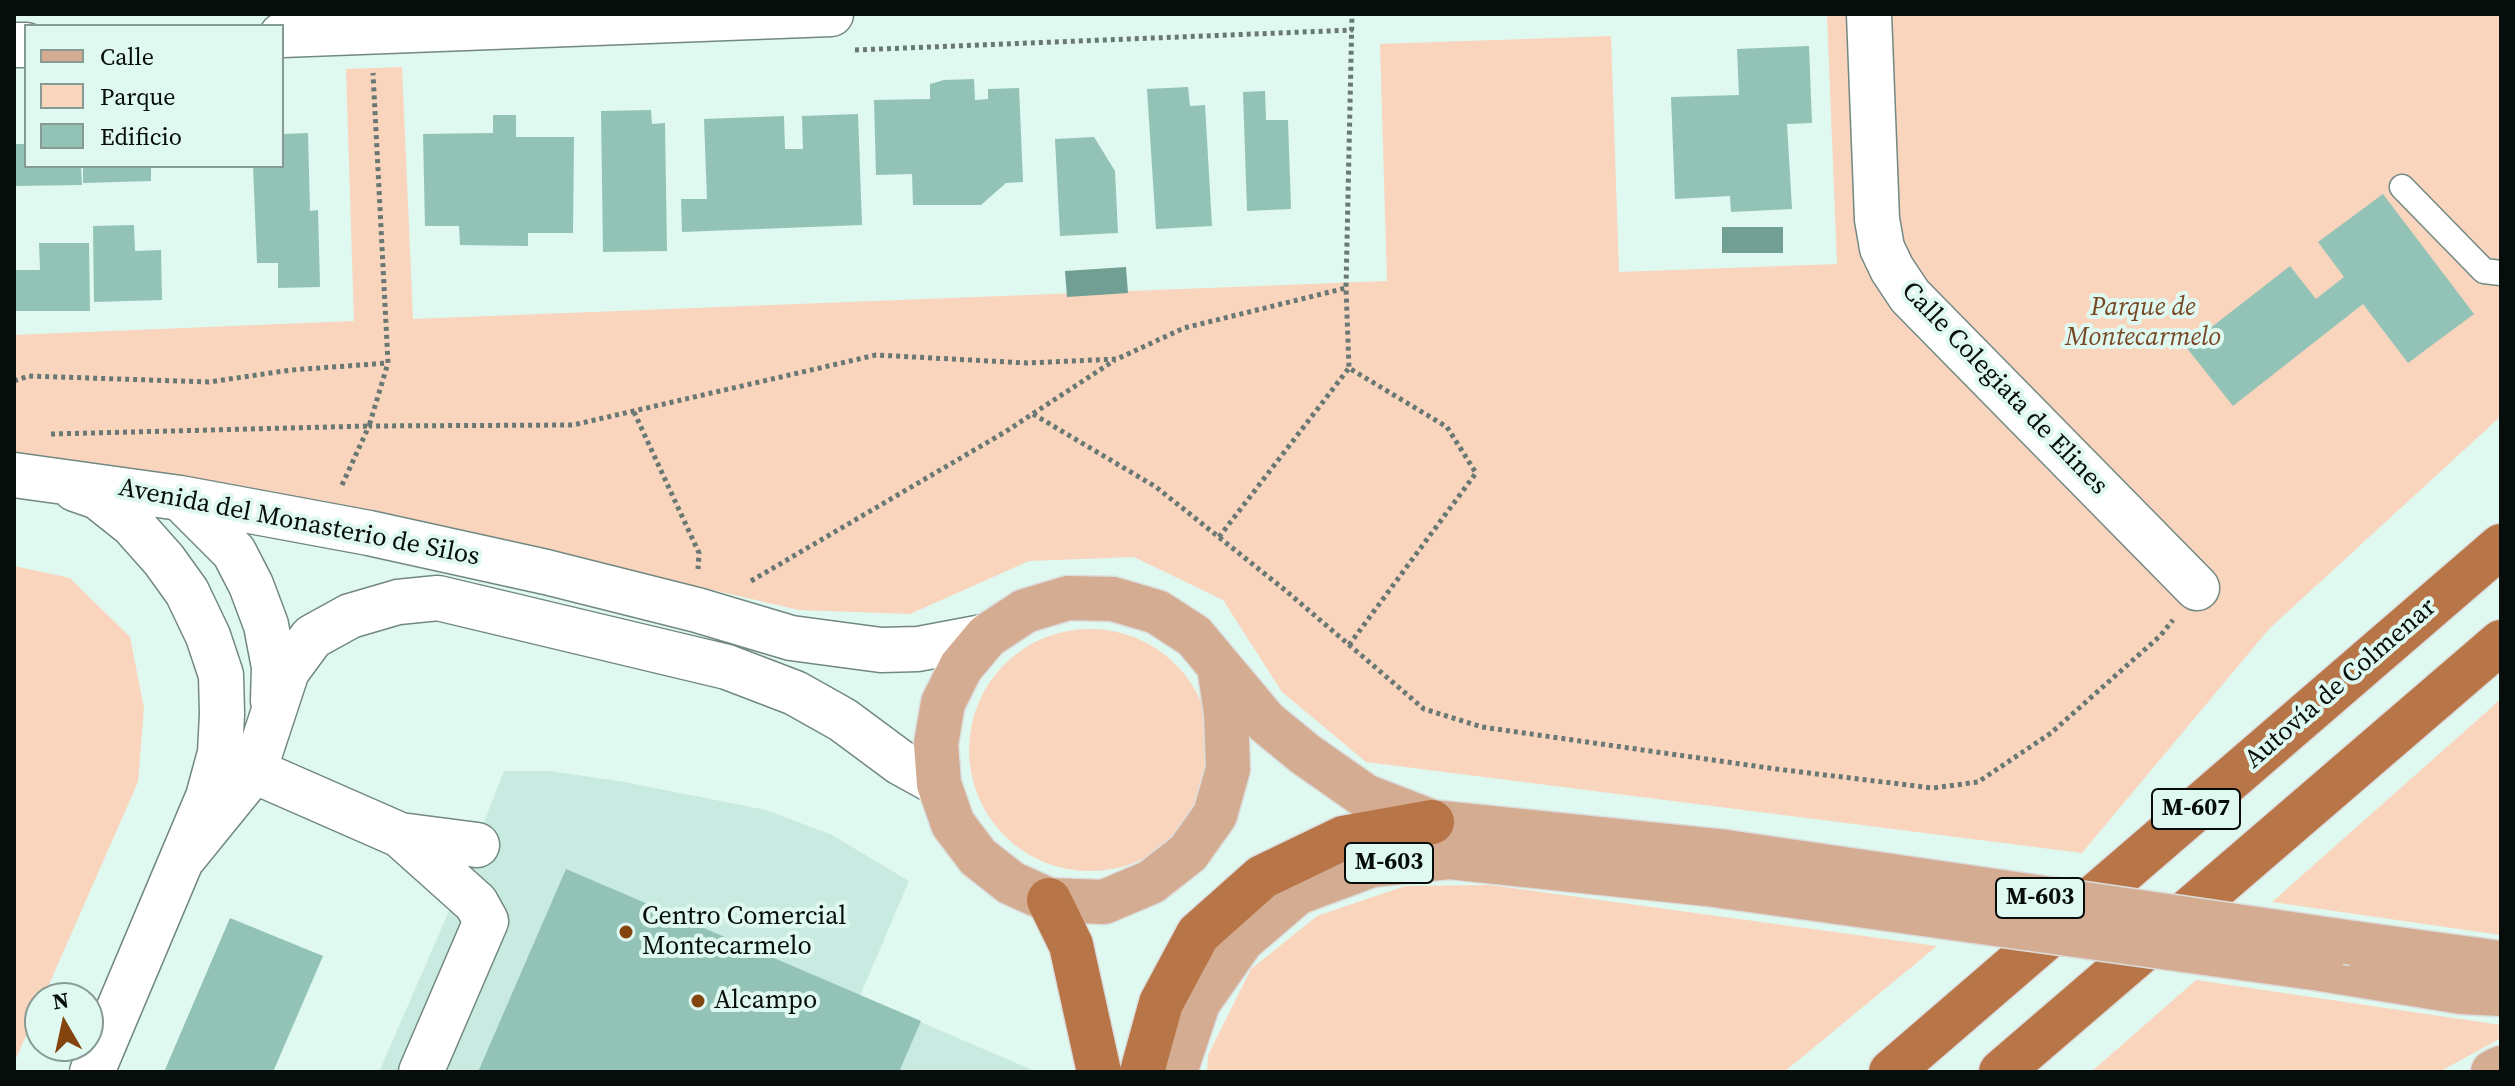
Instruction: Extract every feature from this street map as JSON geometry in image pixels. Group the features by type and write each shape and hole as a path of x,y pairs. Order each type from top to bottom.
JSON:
{"highway":[{"name":"Autovía de Colmenar","path":"1891,1072 2501,546"},
{"name":"M-607","path":"2001,1072 2501,642"},
{"name":"M-603","path":"1142,1072 1161,1003 1198,934 1262,877 1343,838 1432,822"},
{"path":"1049,900 1071,945 1099,1072"}],"main road":[{"path":"1068,598 1113,599 1157,612 1194,636 1219,666 1226,713 1228,769 1215,815 1188,853 1151,882 1104,902 1049,900 1011,883 978,857 953,824 939,784 936,744 943,703 961,667 987,636 1025,611 1068,598"},
{"name":"M-603","path":"1219,666 1266,722 1305,754 1365,796 1432,822 1716,868 2337,956 2501,963"},
{"name":"M-603","path":"1175,1072 1198,1003 1242,940 1297,893 1372,865 1449,857 1716,868"},
{"name":"M-603","path":"2337,956 2462,992 2501,994"},
{"path":"2493,1072 2501,1068"}],"street":[{"path":"284,35 831,14"},
{"name":"Calle Colegiata de Elines","path":"1869,14 1877,219 1882,248 1892,269 1910,296 2197,588"},
{"name":"Avenida del Monasterio de Silos","path":"34,478 180,498 384,536 546,572 697,610 791,638 856,647 918,649 987,636"},
{"name":"Avenida del Monasterio de Silos","path":"34,478 98,497 132,524 187,592 208,636 221,675 220,753 208,797 92,1072"},
{"path":"180,498 234,552 251,585 269,639 274,667 273,706"},
{"name":"Avenida del Monasterio de Silos","path":"185,856 254,771 287,671 312,637 350,616 398,602 438,598 692,658 757,678 795,693 843,720 901,763 939,784"},
{"path":"254,771 400,835 477,845"},
{"path":"400,835 476,903 486,921 421,1072"}],"lane":[{"path":"2402,187 2484,271 2501,273"}],"path":[{"path":"1219,537 1349,368 1346,288 1352,14"},
{"path":"339,489 369,426 388,363 373,68"},
{"path":"697,610 785,563 1033,414 1117,359 1184,328 1346,288"},
{"path":"45,434 369,426 573,425 876,355 1027,363 1117,359"},
{"path":"14,381 29,376 209,382 291,370 388,363"},
{"path":"1349,368 1447,427 1476,473 1349,645"},
{"path":"634,412 699,553 697,610"},
{"path":"1033,414 1156,487 1424,709 1482,727 1933,788 1978,782 2051,733 2160,636 2197,588"}],"shaded area":[{"path":"1722,227 1783,227 1783,253 1722,253"},
{"path":"1126,267 1128,293 1067,297 1065,271"},
{"path":"504,771 550,771 624,782 766,810 832,835 909,881 860,996 1037,1072 379,1072 453,902"}],"green space":[{"name":"Parque de Montecarmelo","path":"2501,14 2501,416 2269,629 2082,853 1366,762 1282,692 1223,600 1134,557 1029,561 910,614 799,610 349,506 60,462 14,462 14,335 354,321 346,69 402,67 413,319 1387,281 1380,44 1611,36 1619,272 1837,264 1827,15"},
{"path":"14,566 70,578 130,637 144,708 138,782 50,982 24,982 24,1040 14,1063"},
{"path":"1090,629 1114,631 1136,638 1176,664 1202,704 1209,726 1209,774 1202,796 1176,836 1136,862 1114,869 1090,871 1066,869 1044,862 1004,836 978,796 971,774 969,750 971,726 978,704 1004,664 1044,638 1066,631"},
{"path":"2501,699 2501,935 2272,902"},
{"path":"1490,885 1937,946 1784,1072 1207,1072 1208,1055 1251,969 1317,916 1405,886"},
{"path":"2196,980 2501,1025 2501,1038 2439,1072 2091,1072"}],"building":[{"path":"1809,46 1812,123 1787,124 1792,209 1731,212 1730,196 1675,199 1671,97 1739,95 1737,49"},
{"path":"974,79 975,100 988,99 988,89 1019,88 1023,182 1006,183 981,205 913,205 912,174 876,175 874,100 930,99 930,84"},
{"path":"1188,87 1190,106 1205,105 1212,226 1156,229 1147,89"},
{"path":"1265,91 1266,120 1288,120 1291,209 1247,211 1243,92"},
{"path":"651,110 652,124 665,123 667,251 603,252 601,111"},
{"path":"858,114 862,225 682,232 681,199 707,199 704,119 784,116 785,149 803,149 802,116"},
{"path":"493,115 516,115 516,137 574,137 573,233 528,233 528,246 460,245 459,226 425,226 423,134 493,133"},
{"path":"308,133 310,211 318,210 320,287 278,288 278,263 257,263 253,168 284,168 284,134"},
{"path":"1094,137 1115,171 1118,233 1060,236 1055,139"},
{"path":"14,144 24,144 24,168 81,168 82,185 14,186"},
{"path":"83,168 151,168 151,181 83,183"},
{"path":"2383,194 2474,314 2408,363 2363,304 2233,406 2186,347 2290,266 2316,299 2344,277 2318,242"},
{"path":"134,225 135,251 161,250 162,300 94,302 93,226"},
{"path":"39,243 89,243 90,311 14,311 14,270 40,270"},
{"name":"Centro Comercial Montecarmelo","path":"566,869 921,1021 899,1072 478,1072"},
{"path":"230,918 323,956 273,1072 164,1072"}],"place":[{"name":"Centro Comercial Montecarmelo","path":"626,932"},
{"name":"Alcampo","path":"698,1001"}]}
